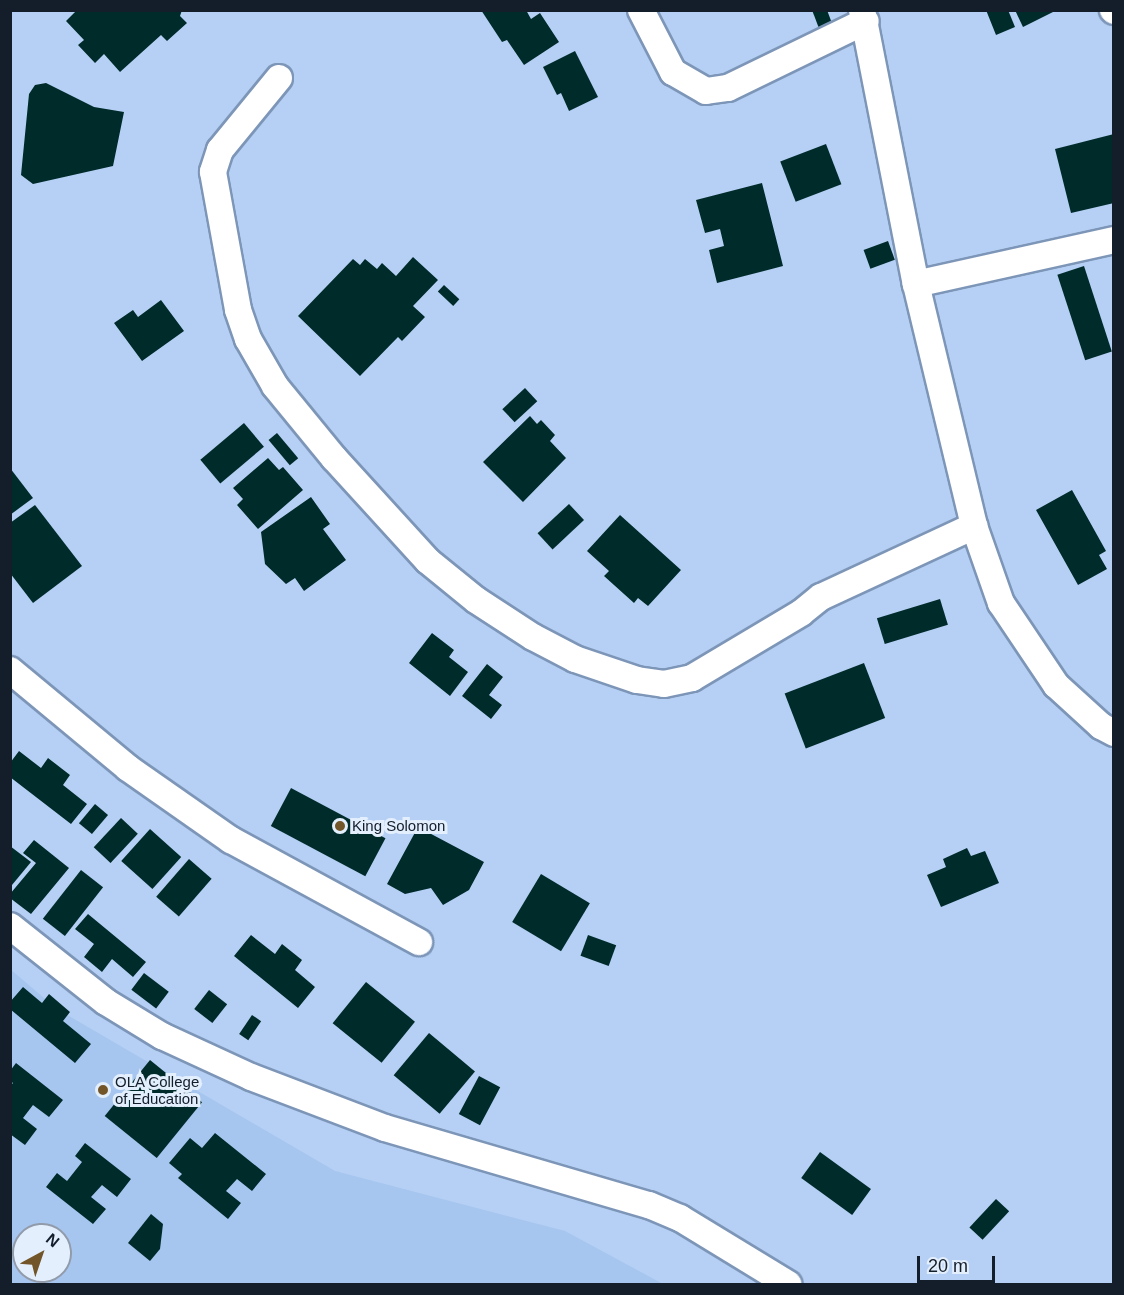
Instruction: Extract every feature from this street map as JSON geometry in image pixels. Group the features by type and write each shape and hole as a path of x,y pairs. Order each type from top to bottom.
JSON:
{"street":[{"path":"641,10 673,72 706,91 728,88 864,16 916,284 974,526 1000,603 1056,685 1101,726 1113,733"},
{"path":"279,78 220,150 213,172 238,310 248,339 275,386 334,458 428,561 476,600 514,625 575,659 637,680 664,684 692,678 801,613 821,597 974,526"},
{"path":"916,284 1113,240"},
{"path":"10,670 129,768 231,840 419,942"},
{"path":"10,926 106,1002 162,1036 221,1064 385,1128 649,1205 680,1218 788,1284"}],"shaded area":[{"name":"OLA College of Education","path":"10,969 57,1009 335,1171 565,1231 663,1284 11,1284"}],"building":[{"path":"77,10 182,10 180,16 187,23 167,41 161,35 120,72 104,54 95,63 78,45 84,40 66,21"},
{"path":"481,10 526,10 531,19 540,13 559,42 524,65 507,40 502,42"},
{"path":"812,10 827,10 833,26 820,31"},
{"path":"986,10 1008,10 1015,27 996,35"},
{"path":"1015,10 1057,10 1023,27"},
{"path":"575,51 598,97 569,111 561,93 557,95 543,67"},
{"path":"46,83 94,107 124,112 113,166 33,184 21,175 29,94 35,85"},
{"path":"1114,134 1114,203 1071,213 1055,149"},
{"path":"826,144 841,184 796,202 780,162"},
{"path":"762,183 783,266 717,283 709,250 724,246 720,229 705,233 696,200"},
{"path":"888,241 895,260 870,269 864,250"},
{"path":"413,257 438,280 413,306 425,317 402,341 398,337 360,376 298,316 353,259 360,265 365,259 377,269 382,263 396,276"},
{"path":"1084,266 1112,352 1085,360 1057,275"},
{"path":"444,285 459,299 453,306 438,292"},
{"path":"161,300 184,331 142,361 114,323 133,310 138,317"},
{"path":"525,388 537,401 515,422 502,409"},
{"path":"530,416 537,424 541,420 555,435 550,441 566,458 523,502 483,462"},
{"path":"244,423 264,447 220,483 200,460"},
{"path":"277,433 298,458 290,465 269,440"},
{"path":"268,458 279,470 283,467 303,490 258,529 237,505 243,499 233,488"},
{"path":"10,468 33,498 10,515"},
{"path":"1072,490 1106,551 1099,555 1107,569 1078,585 1036,510"},
{"path":"311,497 330,524 323,529 346,560 304,591 295,578 286,584 265,564 261,532"},
{"path":"569,504 584,520 553,549 538,533"},
{"path":"35,505 82,566 33,603 10,573 10,523"},
{"path":"620,515 681,570 648,606 638,598 634,603 604,576 609,571 587,551"},
{"path":"940,599 948,625 885,644 877,618"},
{"path":"432,633 454,650 449,657 468,672 450,696 409,663"},
{"path":"864,663 885,718 806,749 785,693"},
{"path":"487,664 503,677 489,695 502,705 491,719 462,696"},
{"path":"19,751 41,768 48,758 70,775 63,785 87,804 71,824 10,777 10,763"},
{"path":"291,788 385,838 365,876 271,826"},
{"path":"95,804 108,815 92,834 79,823"},
{"path":"121,818 138,834 111,863 94,847"},
{"path":"418,827 484,862 469,890 443,905 431,888 405,894 387,884"},
{"path":"150,829 181,857 152,889 121,861"},
{"path":"34,840 69,868 31,914 10,898 10,894 36,863 23,853"},
{"path":"10,846 31,862 12,885 10,884"},
{"path":"967,848 971,856 985,851 999,883 941,907 927,875 946,867 943,859"},
{"path":"189,859 212,879 179,916 156,897"},
{"path":"81,870 103,887 65,936 43,919"},
{"path":"541,874 590,903 561,951 512,922"},
{"path":"88,914 146,962 133,977 112,959 102,972 84,957 94,944 75,929"},
{"path":"251,935 275,954 282,944 302,960 295,970 315,987 298,1008 234,956"},
{"path":"588,935 616,945 609,966 580,956"},
{"path":"144,973 169,992 156,1008 131,990"},
{"path":"366,982 415,1022 382,1063 333,1023"},
{"path":"23,987 42,1003 49,994 70,1012 63,1021 91,1044 75,1063 10,1009 10,1002"},
{"path":"209,990 227,1004 212,1023 194,1009"},
{"path":"252,1015 261,1021 248,1040 239,1034"},
{"path":"429,1033 475,1072 440,1114 394,1075"},
{"path":"150,1060 202,1102 157,1158 105,1116"},
{"path":"16,1063 63,1100 49,1117 33,1105 23,1118 37,1129 25,1145 10,1134 10,1086 13,1083 10,1081 10,1071"},
{"path":"479,1076 500,1087 480,1125 459,1114"},
{"path":"215,1133 266,1174 252,1191 237,1179 226,1191 241,1203 228,1219 178,1178 182,1174 169,1163 190,1138 202,1148"},
{"path":"85,1143 131,1179 117,1197 102,1185 91,1197 106,1209 93,1224 46,1187 57,1173 67,1181 82,1162 75,1156"},
{"path":"820,1152 871,1189 852,1215 801,1178"},
{"path":"996,1199 1009,1211 983,1240 969,1228"},
{"path":"151,1214 163,1224 160,1249 150,1261 128,1243"}],"place":[{"name":"King Solomon","path":"340,826"},
{"name":"OLA College of Education","path":"103,1090"}]}
